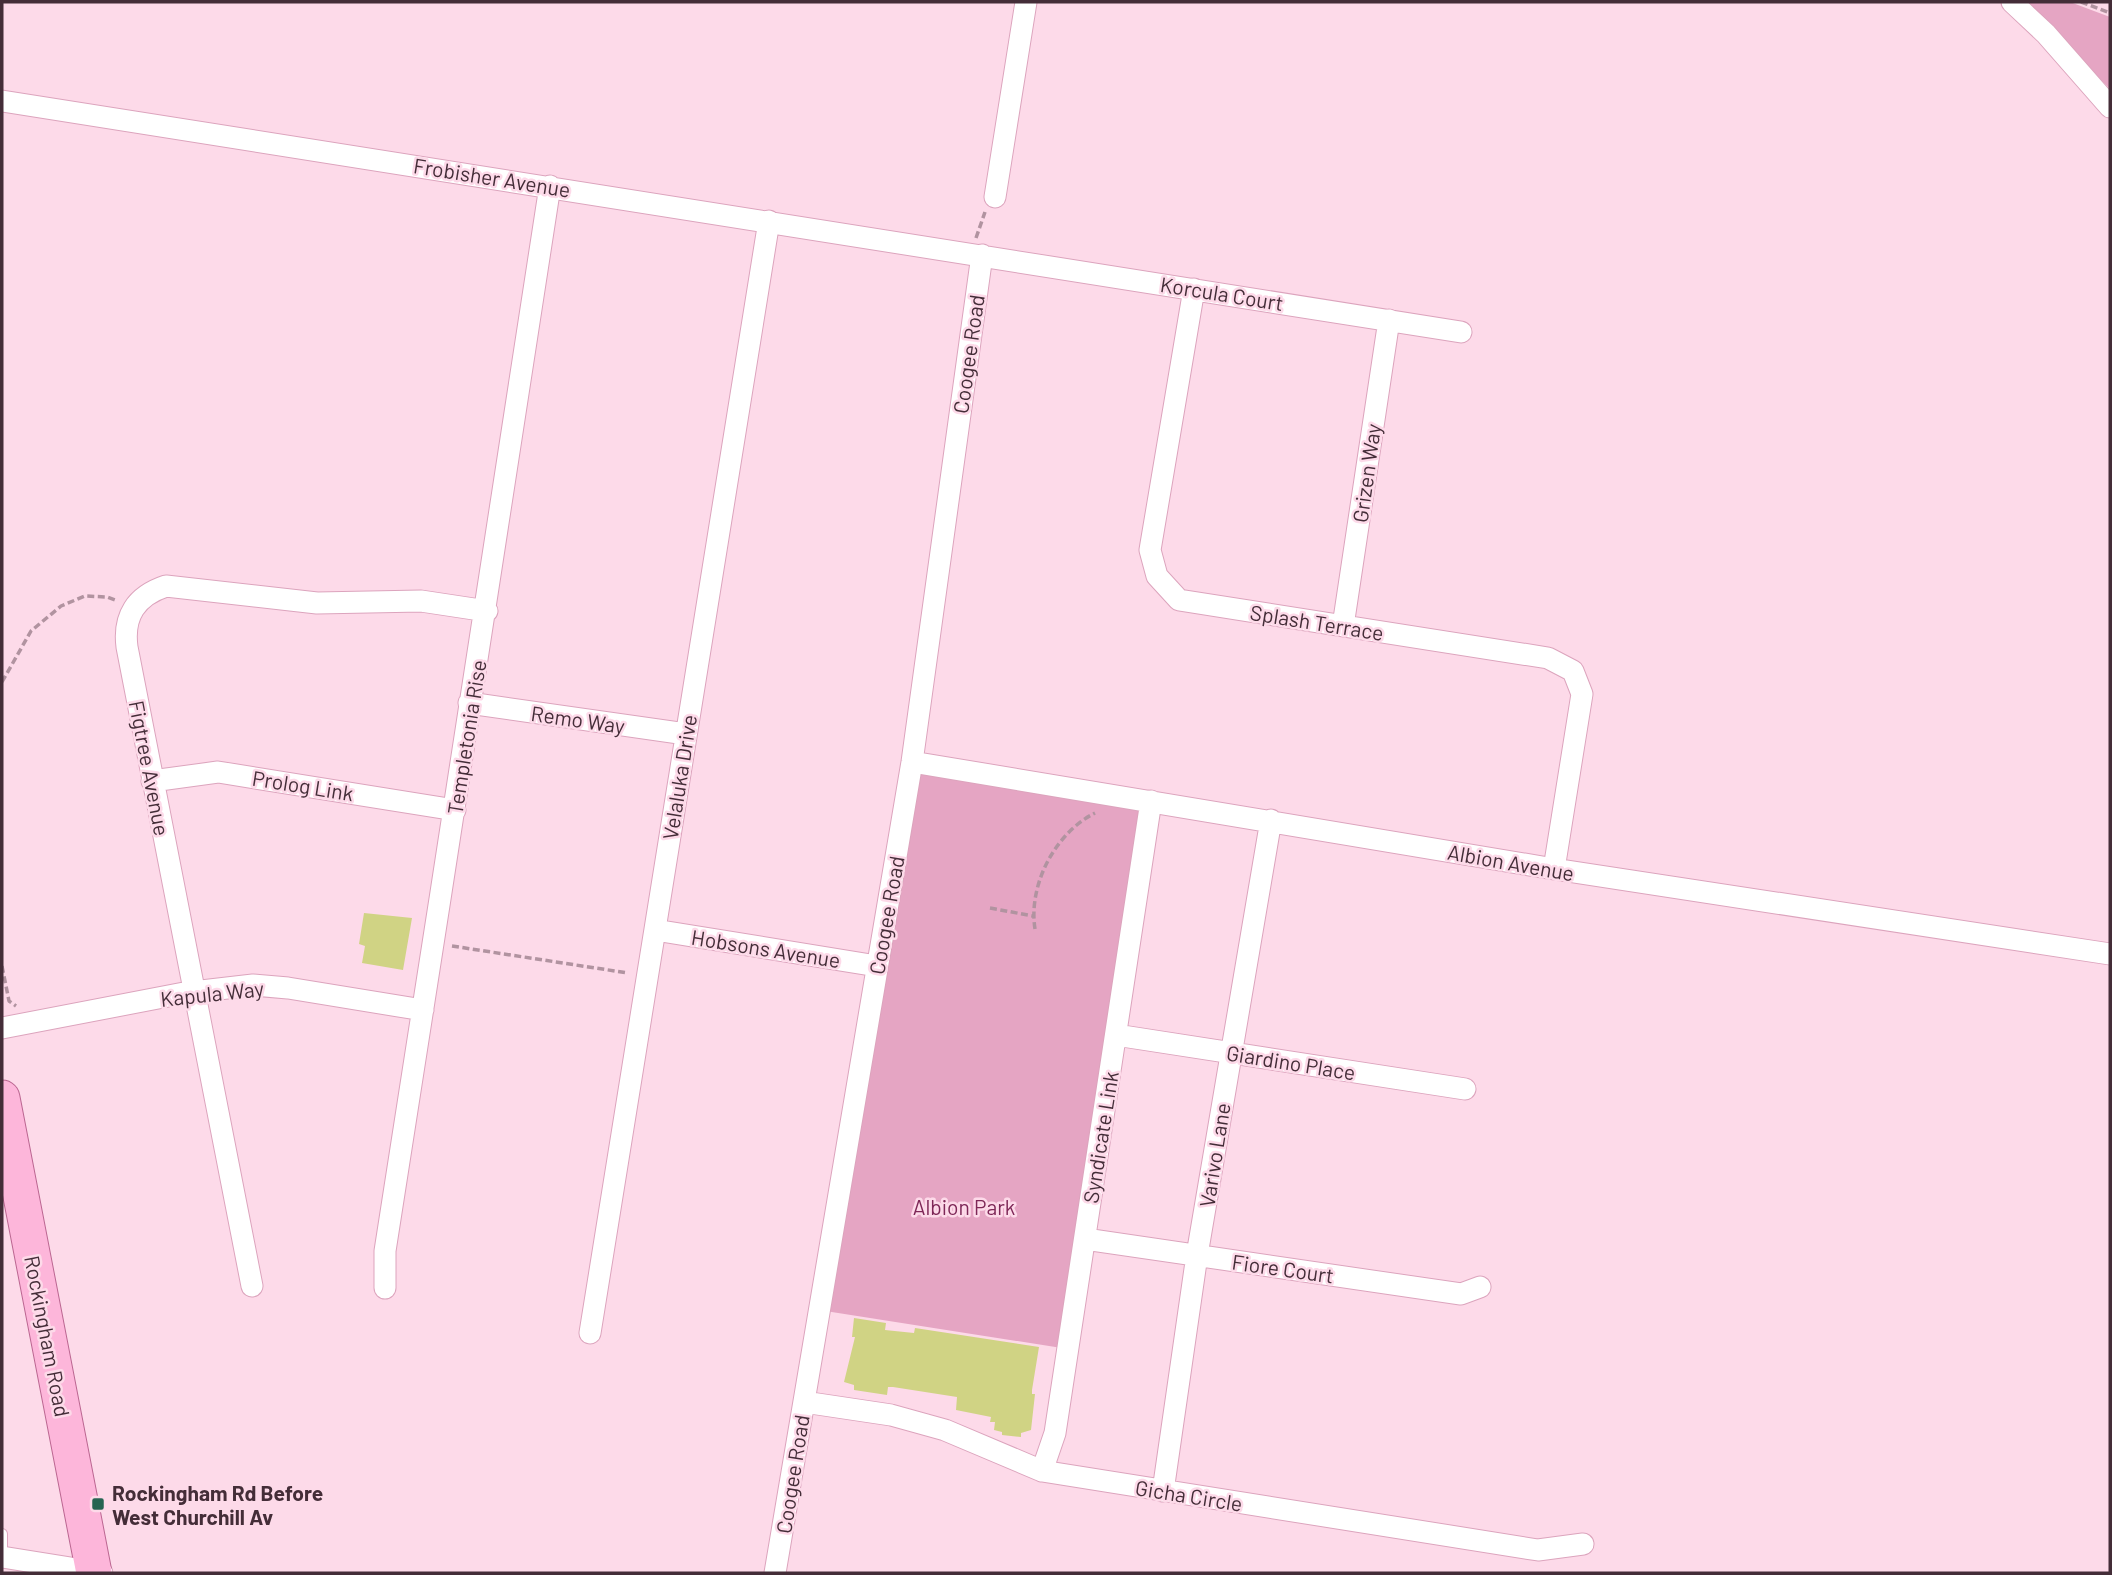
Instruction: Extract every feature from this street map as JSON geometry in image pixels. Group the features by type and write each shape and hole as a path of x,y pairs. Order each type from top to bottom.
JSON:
{"main road":[{"name":"Rockingham Road","path":"2,1098 96,1573"}],"street":[{"path":"995,197 1026,2"},
{"path":"2012,2 2046,34 2110,107"},
{"name":"Frobisher Avenue","path":"2,101 978,254"},
{"name":"Templetonia Rise","path":"385,1288 385,1251 550,186"},
{"name":"Velaluka Drive","path":"590,1333 769,221"},
{"name":"Korcula Court","path":"978,254 1461,332"},
{"name":"Coogee Road","path":"775,1573 912,762 978,254"},
{"name":"Splash Terrace","path":"1194,289 1150,550 1157,576 1179,600 1548,658 1573,671 1582,694 1553,869"},
{"name":"Grizen Way","path":"1343,626 1389,320"},
{"path":"133,607 153,590 180,586 317,603 421,601 486,611"},
{"name":"Figtree Avenue","path":"133,607 128,617 126,636 251,1286"},
{"name":"Remo Way","path":"469,703 686,734"},
{"name":"Albion Avenue","path":"912,762 1553,869 2110,954"},
{"name":"Prolog Link","path":"152,781 218,772 454,810"},
{"name":"Syndicate Link","path":"1042,1471 1055,1433 1152,801"},
{"name":"Varivo Lane","path":"1163,1491 1197,1255 1271,820"},
{"name":"Hobsons Avenue","path":"655,930 877,966"},
{"name":"Kapula Way","path":"2,1028 194,992 270,986 423,1010"},
{"name":"Giardino Place","path":"1116,1035 1465,1089"},
{"name":"Fiore Court","path":"1085,1239 1461,1294 1480,1287"},
{"name":"Gicha Circle","path":"804,1402 891,1415 945,1430 1042,1471 1538,1550 1583,1544"},
{"path":"2,1555 96,1573"}],"lane":[{"path":"2,1534 2,1555"}],"path":[{"path":"2081,2 2110,13"},
{"path":"978,254 980,219 995,197"},
{"path":"2,682 31,631 68,600 96,596 133,607"},
{"path":"1035,929 1034,916 1043,870 1054,850 1077,825 1100,810"},
{"path":"990,908 1034,916"},
{"path":"433,943 647,976"},
{"path":"2,966 9,1001 21,1008"}],"green space":[{"path":"2025,2 2070,2 2110,17 2110,89"},
{"name":"Albion Park","path":"912,762 1151,801 1068,1349 819,1310"}],"building":[{"path":"364,913 412,918 403,970 362,963 365,946 359,944"},
{"path":"854,1318 886,1323 885,1330 914,1333 915,1328 1039,1347 1032,1390 1032,1394 1035,1394 1031,1430 1021,1433 1021,1437 1002,1435 1002,1432 994,1430 995,1422 990,1422 991,1417 956,1410 957,1397 893,1387 888,1387 887,1395 854,1390 854,1385 844,1382 855,1337 852,1337"}],"place":[{"name":"Rockingham Rd Before West Churchill Av","path":"98,1504"}]}
